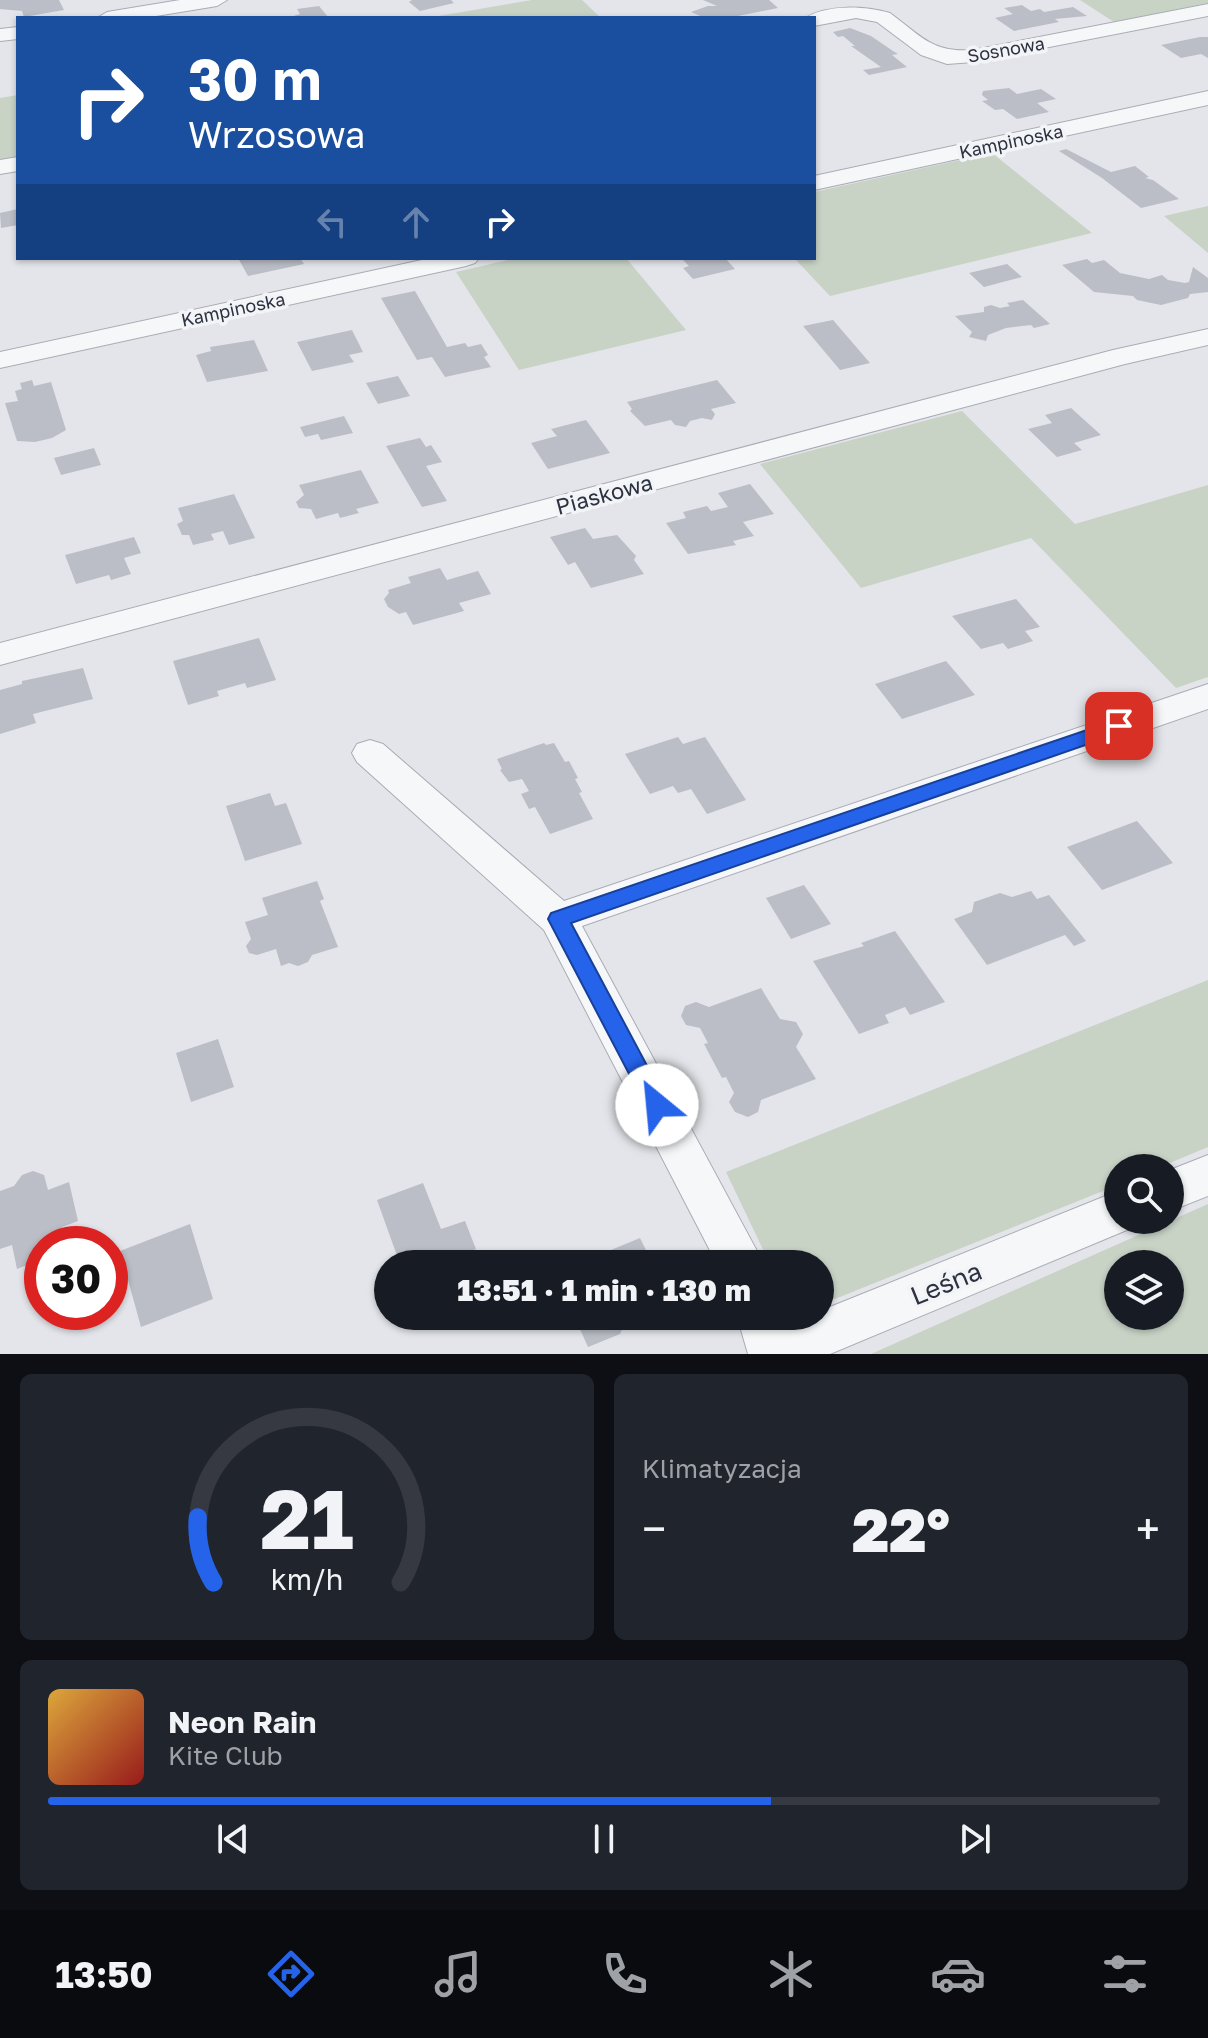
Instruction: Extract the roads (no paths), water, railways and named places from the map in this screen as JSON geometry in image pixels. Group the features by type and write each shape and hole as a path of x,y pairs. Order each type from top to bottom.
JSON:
{"street":[{"path":"119,16 217,0"},
{"name":"Sosnowa","path":"816,20 856,12 883,17 928,51 947,58 973,56 1208,10"},
{"name":"Kampinoska","path":"816,183 1208,98"},
{"name":"Kampinoska","path":"0,360 457,260"},
{"name":"Piaskowa","path":"0,654 1123,356 1208,337"},
{"path":"558,919 1208,696"},
{"path":"370,753 558,919 734,1250"},
{"path":"1184,1185 1208,1175"},
{"name":"Leśna","path":"773,1354 1104,1218"},
{"path":"765,1330 773,1354"}]}
